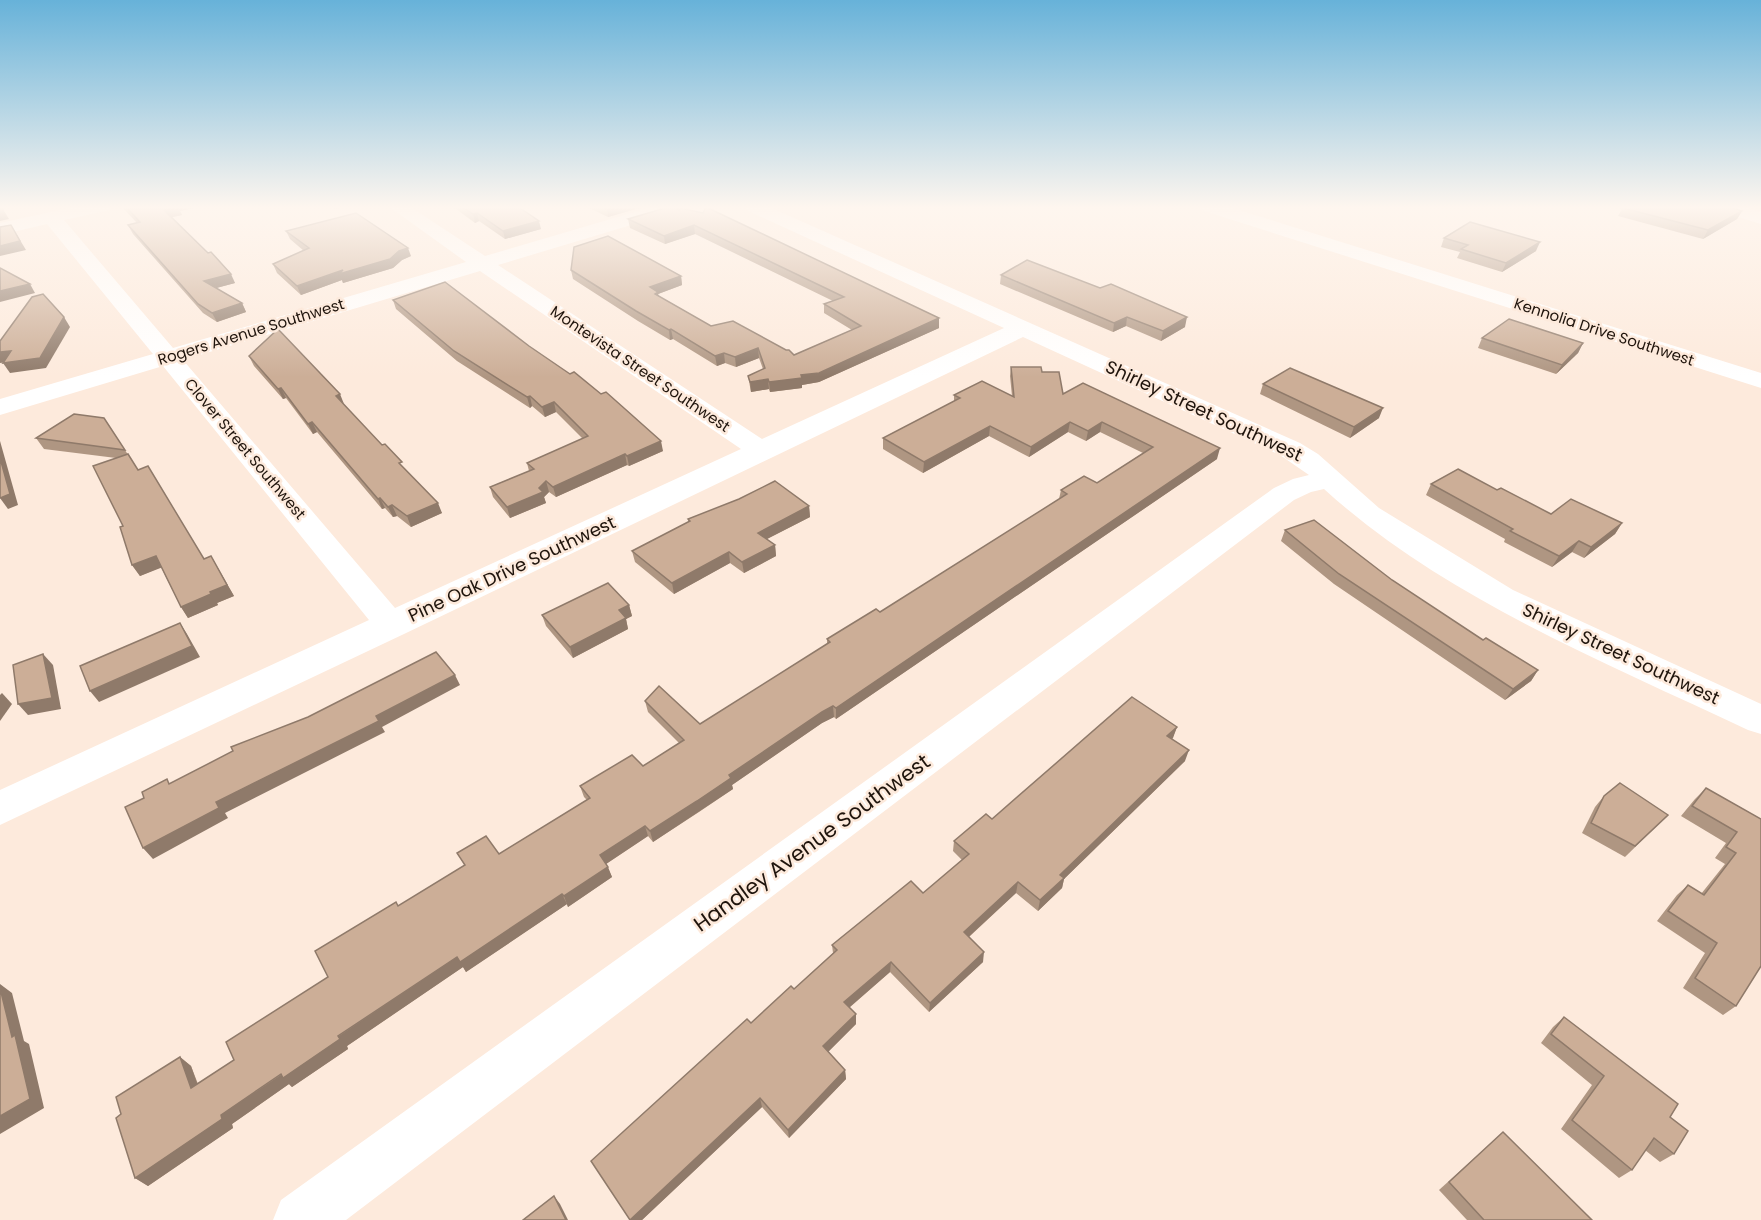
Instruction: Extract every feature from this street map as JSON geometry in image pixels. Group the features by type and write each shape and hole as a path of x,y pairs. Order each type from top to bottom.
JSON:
{"street":[{"name":"Clover Street Southwest","path":"90,263 392,626"},
{"name":"Rogers Avenue Southwest","path":"0,407 483,263"},
{"name":"Montevista Street Southwest","path":"483,263 763,452"},
{"name":"Shirley Street Southwest","path":"878,263 1290,449 1308,460 1369,514 1501,598 1761,720"},
{"name":"Kennolia Drive Southwest","path":"1387,263 1761,381"},
{"name":"Pine Oak Drive Southwest","path":"0,808 763,452 1023,328"},
{"name":"Handley Avenue Southwest","path":"301,1220 1284,494 1303,485 1329,480"}],"building":[{"path":"162,263 221,263 231,274 204,281 242,303 212,313 198,304"},
{"path":"377,263 339,274 343,270 297,286 273,264"},
{"path":"572,263 657,263 681,276 650,287 658,292 655,294 711,326 733,321 789,350 794,355 861,326 824,304 844,297 773,263 823,263 939,318 819,373 801,375 802,378 750,382 748,376 765,368 758,348 735,357 724,353 715,356 636,311 571,270"},
{"path":"1022,263 1035,263 1100,288 1111,284 1187,317 1163,331 1127,317 1114,323 1001,275"},
{"path":"0,268 30,284 0,291"},
{"path":"445,282 529,346 570,374 574,372 601,394 606,392 661,441 627,456 625,454 553,487 546,481 539,488 543,492 507,507 490,487 534,469 527,463 588,436 554,402 542,407 530,396 527,397 454,351 393,300"},
{"path":"43,294 64,317 40,358 3,363 11,351 0,352 0,341 32,297"},
{"path":"1509,319 1583,343 1562,365 1482,338"},
{"path":"278,329 340,394 336,396 382,445 385,444 402,462 399,463 438,503 407,516 392,505 388,507 380,498 378,499 312,422 308,424 281,388 278,389 249,356"},
{"path":"1011,367 1041,367 1042,372 1059,372 1063,394 1083,383 1220,448 836,708 833,706 822,712 729,775 731,778 697,801 650,831 645,826 600,855 608,867 564,896 562,894 460,962 457,957 338,1036 340,1039 283,1078 281,1074 221,1115 222,1119 135,1178 116,1118 121,1114 116,1097 180,1057 191,1088 234,1060 226,1042 328,977 315,951 396,902 398,906 465,865 457,853 486,836 499,854 590,798 580,786 632,755 643,766 684,740 645,701 659,686 700,724 830,642 827,639 876,609 880,612 1067,494 1061,490 1084,476 1097,483 1153,447 1102,422 1088,431 1070,422 1031,447 990,426 924,462 883,438 960,398 954,395 982,381 1014,397"},
{"path":"1290,368 1383,408 1354,427 1263,384"},
{"path":"74,414 104,418 125,450 36,438"},
{"path":"128,454 138,470 148,466 204,559 211,556 227,585 181,607 156,556 132,565 120,527 123,526 93,466"},
{"path":"0,458 10,494 0,498"},
{"path":"1458,469 1497,490 1501,488 1551,514 1571,499 1622,523 1591,547 1579,541 1559,556 1510,531 1513,529 1431,484"},
{"path":"775,481 809,506 758,533 775,545 742,562 729,552 672,583 632,551 690,521 688,519 739,499"},
{"path":"1314,520 1392,580 1483,640 1486,638 1538,670 1513,689 1339,574 1285,530"},
{"path":"608,583 629,605 619,610 626,618 570,647 542,615"},
{"path":"180,623 192,646 90,691 80,666"},
{"path":"436,652 455,675 376,716 379,721 216,802 219,808 143,848 125,807 144,798 142,792 167,779 169,784 233,751 231,747 308,717"},
{"path":"43,654 52,698 18,704 13,665"},
{"path":"1132,697 1177,727 1167,736 1189,750 1060,875 1064,878 1040,900 1018,882 964,932 984,952 930,1003 891,962 844,1002 856,1014 823,1046 845,1070 788,1130 760,1098 630,1220 591,1161 747,1019 751,1023 791,986 794,989 837,950 832,945 911,881 923,893 969,854 954,841 986,814 992,819"},
{"path":"1620,783 1668,815 1635,846 1591,823 1604,796"},
{"path":"1706,788 1761,819 1761,966 1736,1006 1695,978 1717,943 1668,911 1688,885 1704,895 1736,853 1726,847 1737,832 1692,806"},
{"path":"0,988 12,1037 15,1035 30,1099 0,1116"},
{"path":"1564,1017 1678,1104 1670,1117 1688,1131 1674,1154 1654,1138 1632,1170 1572,1120 1604,1076 1551,1034"},
{"path":"1503,1132 1592,1220 1484,1220 1449,1182"},
{"path":"554,1196 566,1220 523,1220"}]}
